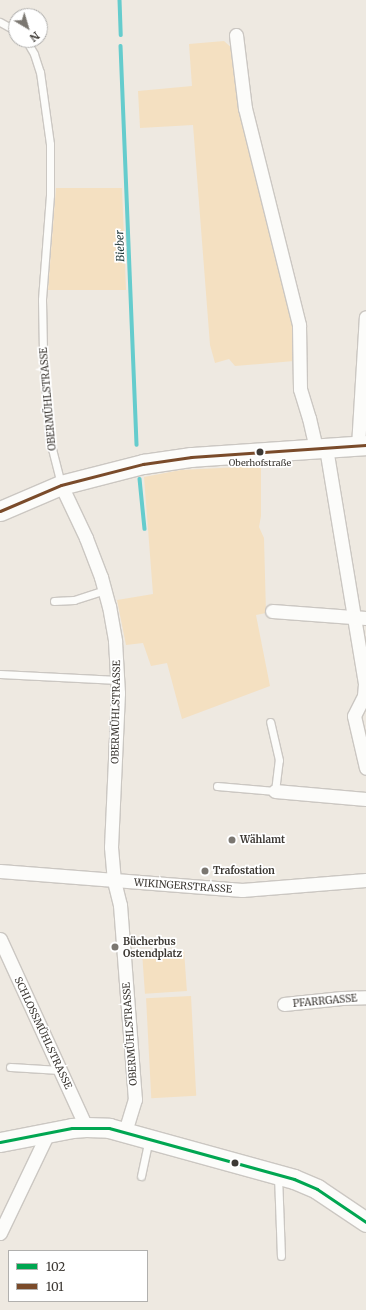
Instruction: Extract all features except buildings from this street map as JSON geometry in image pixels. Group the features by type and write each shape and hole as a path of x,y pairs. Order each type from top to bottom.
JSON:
{"street":[{"path":"236,35 245,108 299,325 300,389 309,418 321,448 360,617 365,690 354,716 365,762"},
{"path":"0,511 61,485 117,469 172,459 362,446 366,316"},
{"name":"OBERMÜHLSTRASSE","path":"61,485 93,554 105,590 115,641 118,680 111,836 114,881 120,904 135,1099 125,1132"},
{"path":"272,611 360,617"},
{"path":"275,791 366,799"},
{"name":"WIKINGERSTRASSE","path":"0,871 214,889 261,889 366,880"},
{"name":"SCHLOSSMÜHLSTRASSE","path":"0,939 86,1126"},
{"name":"PFARRGASSE","path":"284,1004 366,997"},
{"path":"0,1142 86,1126 103,1127 278,1175 317,1190 365,1220"},
{"path":"0,1233 48,1133"}],"lane":[{"name":"OBERMÜHLSTRASSE","path":"31,48 40,72 50,144 50,194 42,300 43,353 49,437 56,471 61,485"},
{"path":"54,601 74,600 105,590"},
{"path":"0,674 118,680"},
{"path":"217,786 275,791 279,760 270,722"},
{"path":"10,1068 60,1070"},
{"path":"141,1176 149,1139"},
{"path":"278,1175 281,1256"}],"shaded area":[{"path":"224,41 233,49 295,328 294,361 235,366 229,359 215,363 210,345 193,125 140,128 138,91 192,86 189,44"},
{"path":"56,188 122,188 126,290 48,290"},
{"path":"261,466 261,516 259,527 264,538 266,613 256,615 270,686 182,719 167,663 151,666 143,643 126,645 117,600 153,594 144,477 181,470"},
{"path":"184,950 187,991 145,994 142,953"},
{"path":"191,996 196,1096 151,1098 146,998"}],"waterway":[{"name":"Bieber","path":"120,0 121,35"},
{"name":"Bieber","path":"121,46 137,445"},
{"name":"Bieber","path":"140,479 145,529"}],"transit line":[{"name":"101","path":"0,511 61,485 143,464 191,457 366,445"},
{"name":"102","path":"0,1142 72,1128 109,1128 294,1179 317,1189 366,1222"}],"place":[{"name":"Oberhofstraße","path":"260,452"},
{"name":"Wählamt","path":"232,840"},
{"name":"Trafostation","path":"205,871"},
{"name":"Bücherbus Ostendplatz","path":"115,947"}]}
